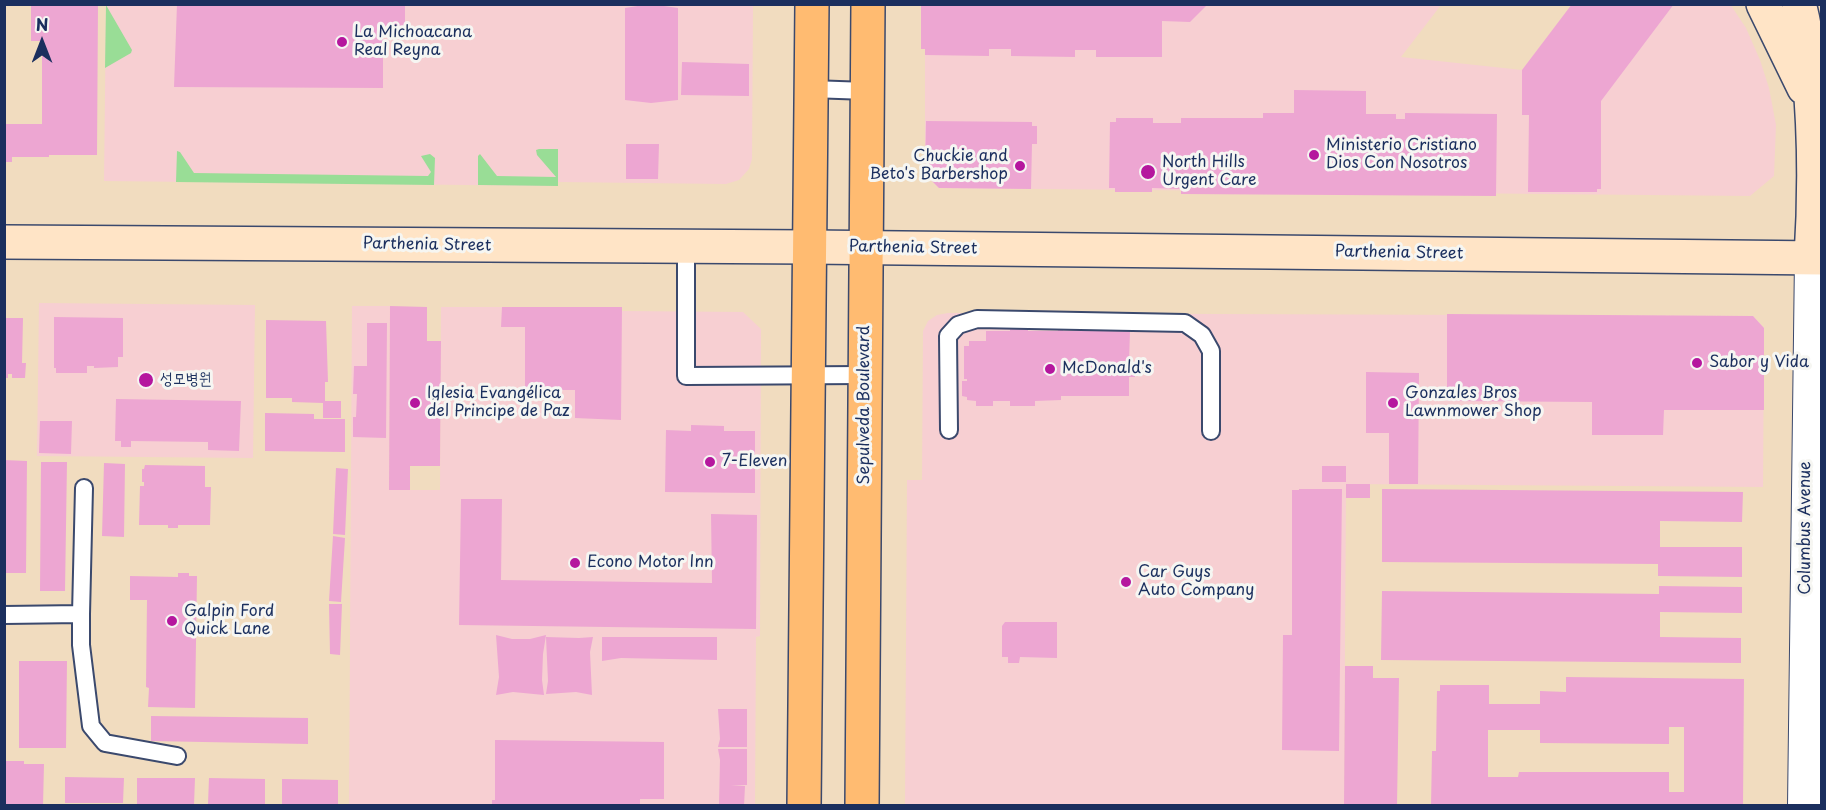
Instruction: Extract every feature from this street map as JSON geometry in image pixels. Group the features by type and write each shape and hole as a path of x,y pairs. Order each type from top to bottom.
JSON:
{"main road":[{"path":"804,806 812,4"},
{"name":"Sepulveda Boulevard","path":"862,806 868,4"},
{"name":"Columbus Avenue","path":"1762,4 1812,106"},
{"name":"Columbus Avenue","path":"1799,4 1806,38 1812,106 1816,258"},
{"name":"Parthenia Street","path":"4,242 810,247 1816,258"}],"street":[{"name":"Columbus Avenue","path":"1804,806 1816,258"}],"lane":[{"path":"811,89 867,91"},
{"path":"686,247 687,376 865,375"},
{"path":"949,430 948,336 957,325 977,319 1185,323 1202,335 1211,351 1211,431"},
{"path":"84,488 81,645 91,726 105,743 177,756"},
{"path":"4,615 81,614"}],"shaded area":[{"path":"1730,4 1746,28 1760,60 1769,88 1776,125 1774,176 1750,196 939,188 925,174 925,5 1441,5 1401,57 1522,70 1572,5"},
{"path":"106,5 753,5 752,159 749,169 739,180 726,184 558,182 558,186 104,181"},
{"name":"성모병원","path":"39,303 255,305 253,458 37,456"},
{"path":"352,306 390,306 389,490 440,490 441,307 622,307 622,311 743,312 761,329 760,636 756,637 755,805 349,806"},
{"path":"948,313 1753,316 1764,328 1763,487 1346,484 1344,805 905,806 907,480 922,480 923,331 928,321 937,315"}],"green space":[{"path":"106,5 132,50 131,53 105,68"},
{"path":"558,149 558,186 478,185 478,156 480,154 497,176 556,177 537,155 536,150"},
{"path":"177,151 194,173 428,176 431,172 421,156 430,154 435,158 434,185 176,182"}],"building":[{"path":"31,4 98,4 97,155 12,157 12,162 5,162 5,124 42,124 42,41 31,41"},
{"path":"177,4 405,4 405,30 383,30 383,88 174,87"},
{"path":"650,4 678,8 678,100 651,103 625,100 625,8"},
{"path":"921,4 1208,4 1190,22 1162,21 1162,57 1096,57 1096,50 1075,50 1075,57 1011,56 1011,49 989,49 989,56 925,55 925,49 921,49"},
{"path":"1572,4 1674,4 1601,101 1601,189 1597,189 1597,192 1528,192 1529,115 1522,115 1522,70"},
{"path":"682,62 749,64 749,96 681,95"},
{"path":"1294,90 1366,91 1366,114 1396,114 1396,119 1405,119 1405,113 1497,114 1496,196 1181,194 1181,189 1152,188 1152,192 1115,192 1115,188 1109,188 1110,122 1116,122 1116,118 1153,118 1153,123 1181,123 1181,118 1263,118 1263,113 1294,113"},
{"path":"926,121 1032,122 1032,126 1037,126 1037,144 1032,144 1031,189 939,188 925,174"},
{"path":"626,144 659,144 658,179 626,179"},
{"name":"Iglesia Evangélica del Principe de Paz","path":"390,306 427,307 427,341 441,341 440,466 410,466 410,490 389,490"},
{"path":"502,307 622,307 621,420 575,418 575,390 525,390 525,327 501,327"},
{"path":"1447,314 1753,316 1764,328 1764,410 1664,410 1663,435 1592,435 1592,402 1447,401"},
{"path":"54,317 123,318 123,357 118,357 118,367 87,366 87,373 56,373 56,368 54,368"},
{"path":"4,318 23,318 22,363 26,363 25,378 12,378 12,374 8,374 8,378 4,378"},
{"path":"266,320 326,321 328,382 325,382 325,401 341,401 341,418 323,418 323,403 292,402 292,398 266,398"},
{"path":"367,323 387,323 386,438 353,437 353,417 356,417 357,394 353,394 354,366 367,366"},
{"name":"McDonald's","path":"1010,326 1028,326 1028,331 1058,331 1058,326 1063,326 1063,331 1089,331 1089,326 1095,326 1095,331 1121,331 1121,326 1126,326 1126,331 1130,331 1129,362 1135,362 1135,377 1129,377 1129,396 1061,396 1061,400 1035,401 1035,406 1010,406 1010,401 993,401 993,406 976,406 976,401 967,400 967,397 962,396 962,381 967,381 964,379 964,346 969,346 969,341 986,341 986,331 1010,331"},
{"name":"Gonzales Bros Lawnmower Shop","path":"1366,372 1419,373 1418,484 1389,484 1389,433 1366,433"},
{"path":"116,399 241,401 239,451 208,450 208,442 131,441 131,447 121,447 121,441 115,441"},
{"path":"265,413 314,414 314,419 345,419 345,452 265,451"},
{"path":"40,421 72,421 71,454 39,453"},
{"name":"7-Eleven","path":"691,425 724,426 724,431 755,431 755,493 665,492 666,430 691,431"},
{"path":"4,460 27,461 26,573 4,573"},
{"path":"41,462 67,462 65,591 40,591"},
{"path":"104,463 125,464 124,537 102,536"},
{"path":"145,465 205,466 205,487 211,487 210,525 178,525 178,528 168,528 168,525 139,525 140,486 144,486 142,469"},
{"path":"1322,466 1346,466 1346,482 1322,482"},
{"path":"336,468 348,469 345,535 333,534"},
{"path":"1346,484 1370,484 1370,498 1346,498"},
{"path":"1342,489 1339,751 1282,750 1283,635 1292,635 1292,490"},
{"path":"1382,489 1743,492 1742,522 1660,521 1660,547 1742,547 1742,577 1658,576 1658,564 1382,562"},
{"path":"461,499 502,499 501,580 712,583 711,514 757,515 756,629 459,625"},
{"path":"333,536 345,538 341,602 329,601"},
{"name":"Galpin Ford Quick Lane","path":"178,573 197,576 195,708 148,707 149,688 146,687 147,600 130,600 130,576 178,577"},
{"path":"1659,586 1742,587 1742,613 1660,612 1660,637 1741,638 1741,663 1381,660 1382,591 1659,594"},
{"path":"329,604 342,604 340,655 330,654"},
{"path":"1005,622 1057,622 1057,658 1020,657 1019,663 1008,663 1008,657 1002,657 1002,626"},
{"path":"496,635 512,639 530,639 546,635 542,680 544,695 513,692 496,695 499,677"},
{"path":"546,637 593,637 590,652 592,695 576,692 546,694 548,681"},
{"path":"602,637 717,637 717,660 621,658 602,661"},
{"path":"19,661 67,661 66,748 19,748"},
{"path":"1345,666 1373,666 1373,678 1399,678 1397,806 1344,806"},
{"path":"1566,677 1744,679 1743,806 1431,806 1432,751 1436,751 1437,691 1440,691 1440,685 1489,685 1489,704 1540,704 1540,691 1566,692","holes":["1669,727 1684,727 1684,792 1669,792 1669,772 1519,772 1518,777 1488,777 1488,730 1540,730 1540,743 1669,744"]},
{"path":"718,709 747,709 747,747 718,747 720,739"},
{"path":"151,716 308,718 308,744 151,741"},
{"path":"495,740 664,742 664,799 640,799 640,806 492,806 492,800 495,800"},
{"path":"718,749 747,749 747,785 731,785 745,786 744,806 719,806 720,760"},
{"path":"4,761 44,764 43,806 4,806"},
{"path":"65,777 124,778 123,803 65,803"},
{"path":"137,778 195,778 194,805 137,804"},
{"path":"209,778 265,779 265,805 208,804"},
{"path":"282,779 338,780 338,806 282,805"}],"place":[{"name":"La Michoacana Real Reyna","path":"342,42"},
{"name":"Ministerio Cristiano Dios Con Nosotros","path":"1314,155"},
{"name":"Chuckie and Beto's Barbershop","path":"1020,166"},
{"name":"North Hills Urgent Care","path":"1148,172"},
{"name":"Sabor y Vida","path":"1697,363"},
{"name":"McDonald's","path":"1050,369"},
{"name":"성모병원","path":"146,380"},
{"name":"Iglesia Evangélica del Principe de Paz","path":"415,403"},
{"name":"Gonzales Bros Lawnmower Shop","path":"1393,403"},
{"name":"7-Eleven","path":"710,462"},
{"name":"Econo Motor Inn","path":"575,563"},
{"name":"Car Guys Auto Company","path":"1126,582"},
{"name":"Galpin Ford Quick Lane","path":"172,621"}]}
